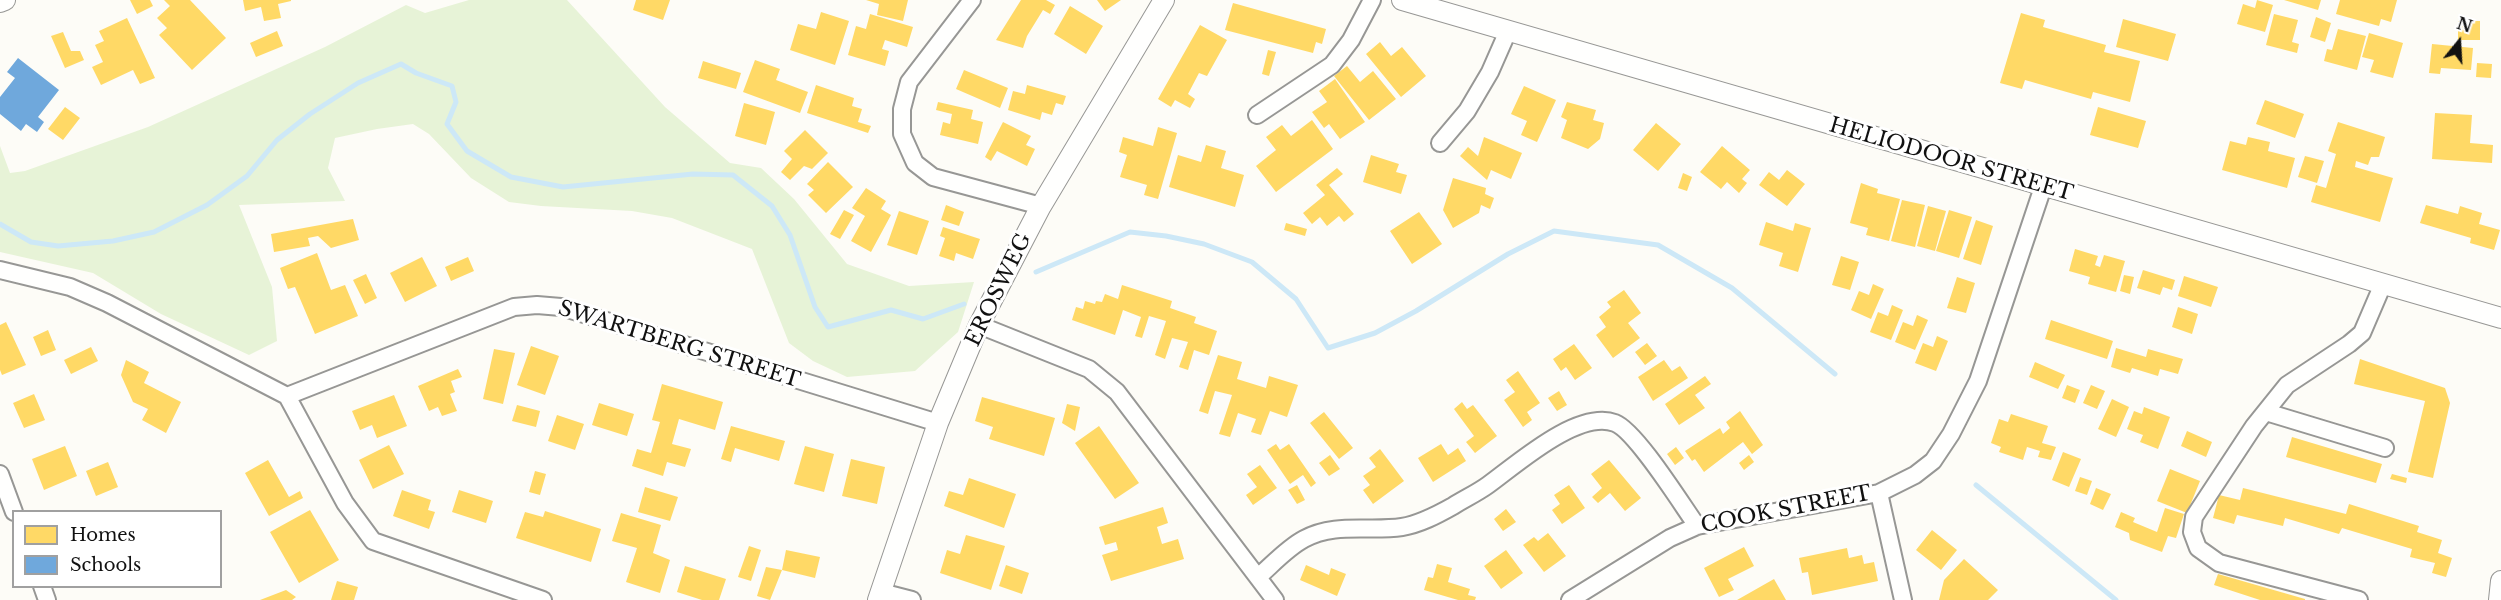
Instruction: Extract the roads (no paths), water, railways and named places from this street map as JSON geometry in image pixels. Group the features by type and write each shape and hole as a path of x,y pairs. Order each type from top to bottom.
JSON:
{"street":[{"path":"0,2 5,0"},
{"path":"972,0 909,82 902,109 902,134 915,163 933,177 1041,206"},
{"name":"EROSWEG","path":"879,596 938,423 979,325 1041,206 1164,0"},
{"path":"1257,115 1332,65 1351,40 1372,0"},
{"name":"HELIODOOR STREET","path":"1402,0 2501,318"},
{"path":"1440,143 1467,111 1490,72 1508,31"},
{"name":"COOK STREET","path":"1570,600 1670,538 1697,526 1879,493 1915,475 1933,461 1951,434 1978,381 2043,187"},
{"path":"0,270 70,287 107,303 287,396 345,503 373,541 543,600"},
{"path":"2359,600 2218,563 2198,548 2192,532 2194,517 2254,426 2287,385 2362,333 2383,284"},
{"name":"SWARTBERG STREET","path":"287,396 514,307 537,305 561,307 938,423"},
{"path":"979,325 1089,369 1117,392 1275,600"},
{"path":"2266,412 2385,448"},
{"path":"1258,577 1303,540 1323,531 1339,528 1401,527 1423,522 1487,486 1545,442 1573,427 1600,421 1616,423 1633,436 1697,526"},
{"path":"0,474 13,510"},
{"path":"1879,493 1903,600"},
{"path":"2499,600 2501,581"},
{"path":"879,596 912,600"}],"waterway":[{"path":"0,224 31,242 58,246 113,241 154,232 207,205 247,176 277,140 310,114 358,83 401,64 416,73 452,86 456,102 447,124 467,151 511,177 563,187 693,174 733,175 772,206 790,235 815,307 828,327 891,310 923,319 964,304"},
{"path":"1036,272 1130,232 1166,236 1204,244 1252,262 1296,299 1328,348 1375,333 1416,311 1508,254 1554,231 1658,245 1732,288 1835,374"},
{"path":"1976,485 2116,600"}]}
